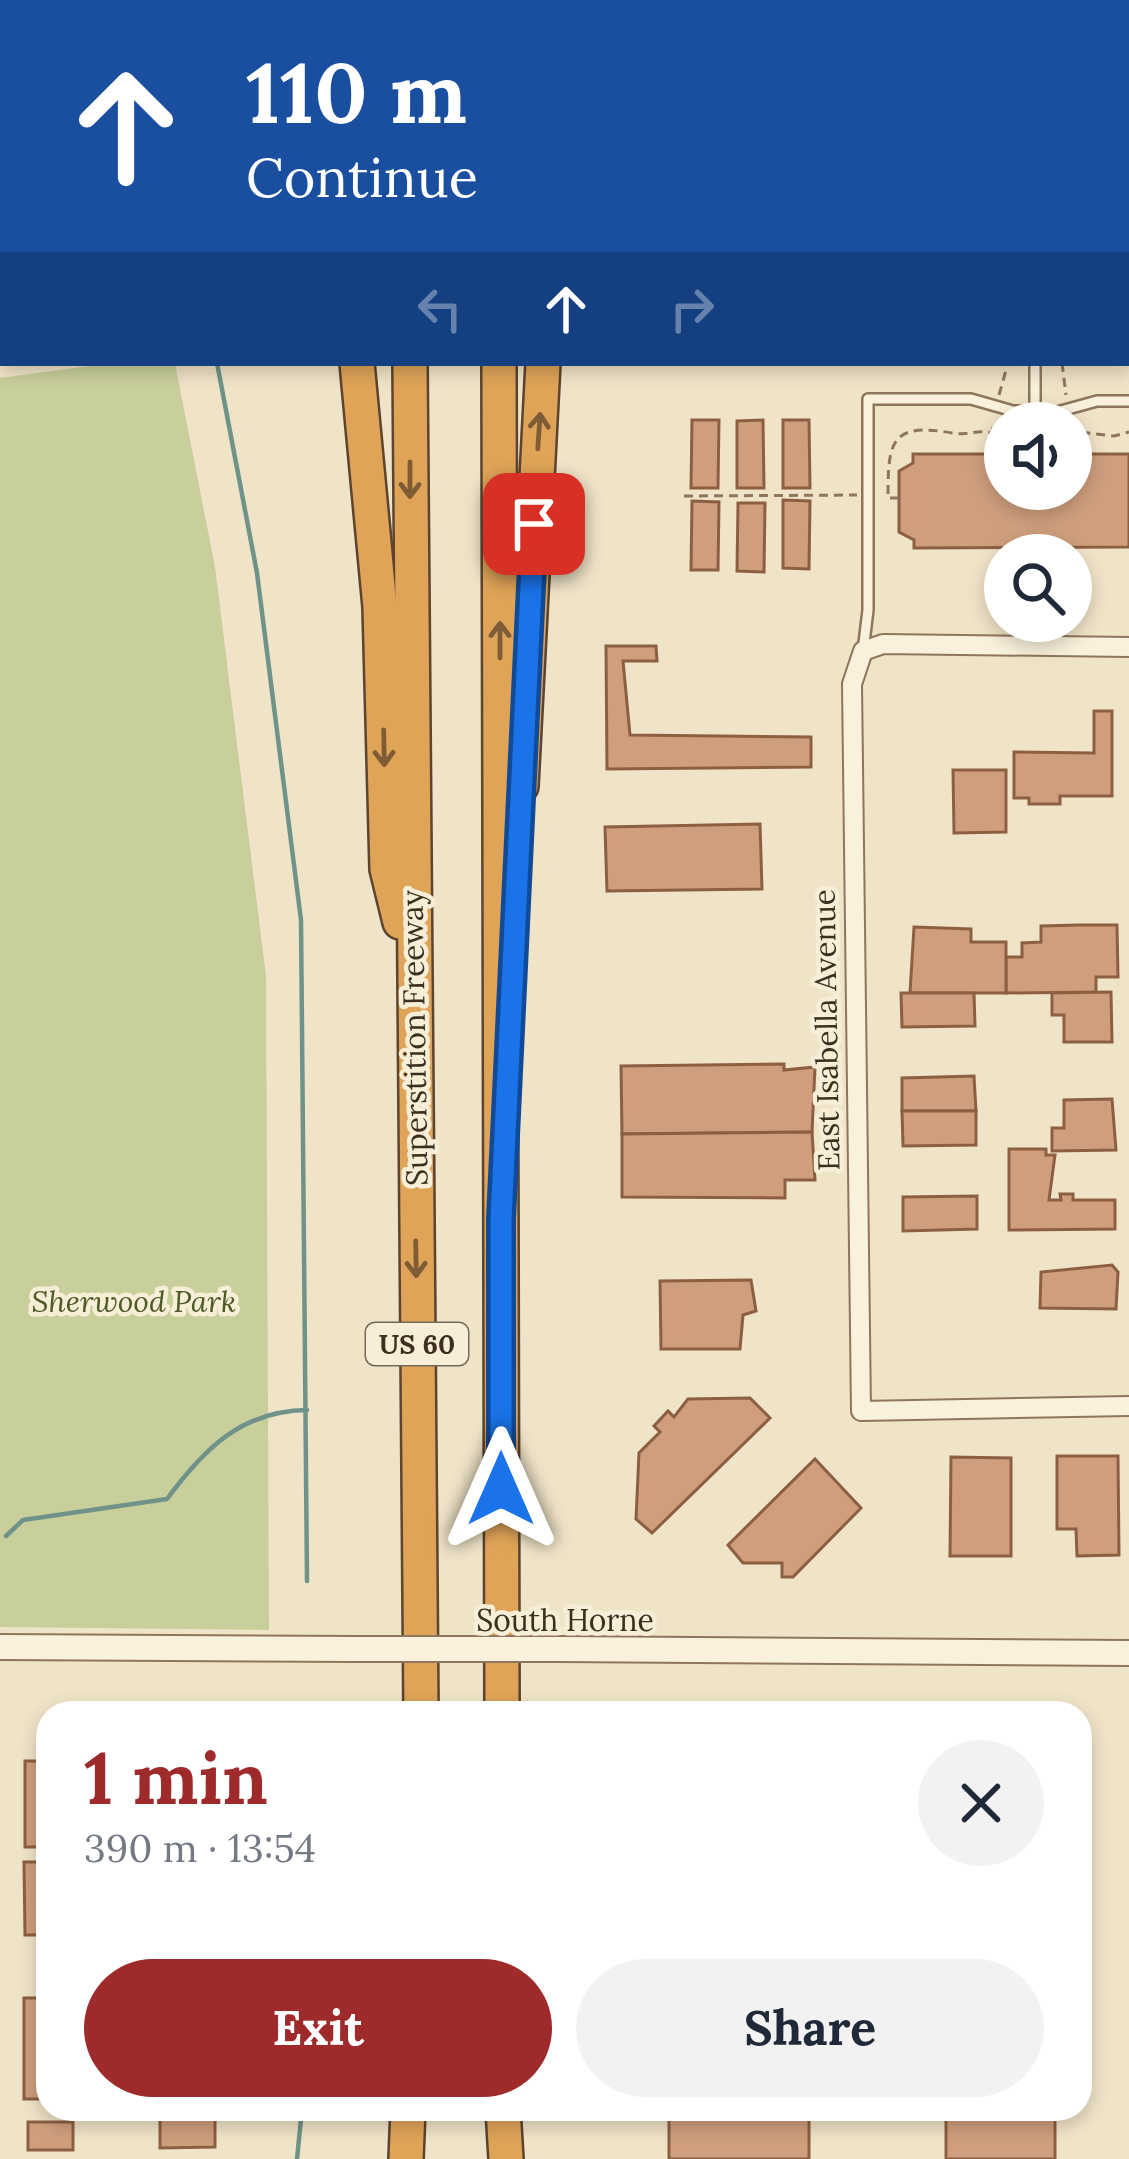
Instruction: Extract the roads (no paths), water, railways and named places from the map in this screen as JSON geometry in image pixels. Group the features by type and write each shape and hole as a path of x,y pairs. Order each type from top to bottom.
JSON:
{"highway":[{"path":"358,366 380,607 387,869 412,974"},
{"name":"Superstition Freeway","path":"410,366 421,1701"},
{"name":"US 60","path":"500,366 502,1701"},
{"path":"501,1219 543,366"},
{"path":"406,2159 408,2121"},
{"path":"423,2121 423,2159"},
{"path":"503,2121 504,2159"}],"street":[{"path":"862,651 884,644 1129,647"},
{"name":"East Isabella Avenue","path":"862,651 852,684 861,1411 1129,1406"},
{"name":"South Horne","path":"0,1648 1129,1653"}],"lane":[{"path":"1035,366 1035,402"},
{"path":"862,651 868,399 970,399 984,404"},
{"path":"1092,405 1129,400"}],"waterway":[{"path":"218,366 257,573 301,920 307,1581"},
{"path":"6,1536 23,1520 167,1499 210,1449 243,1425 307,1410"},
{"path":"297,2159 301,2121"}],"park label":[{"name":"Sherwood Park","path":"134,1301"}]}
